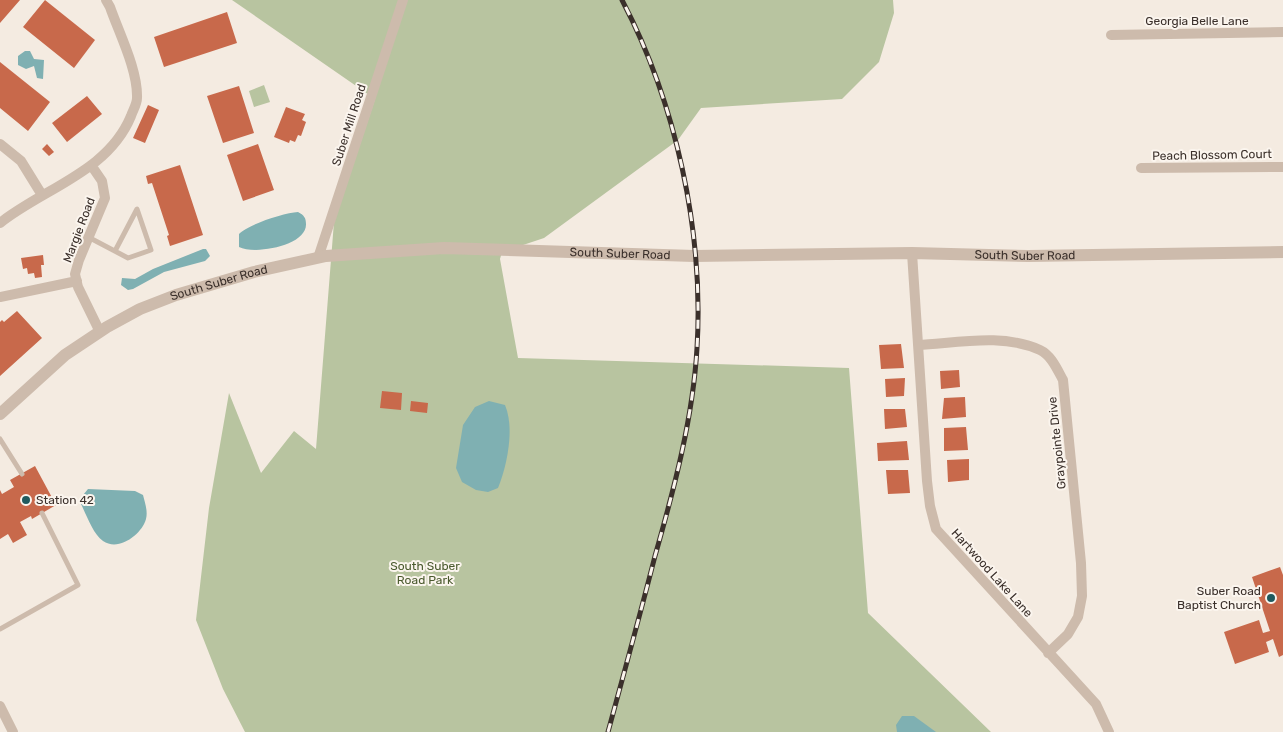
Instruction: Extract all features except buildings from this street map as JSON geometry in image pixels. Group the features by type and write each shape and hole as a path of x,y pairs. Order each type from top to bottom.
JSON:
{"street":[{"path":"0,223 21,207 74,178 92,165 125,129 137,100 135,77 106,0"},
{"name":"Suber Mill Road","path":"318,258 403,0"},
{"name":"Georgia Belle Lane","path":"1112,35 1283,32"},
{"path":"0,144 21,161 42,195"},
{"name":"Margie Road","path":"92,165 102,181 105,198 75,274 100,332"},
{"name":"Peach Blossom Court","path":"1141,168 1283,167"},
{"name":"South Suber Road","path":"0,414 65,355 140,309 176,295 254,272 318,258 389,250 444,248 694,256 912,253 1028,256 1283,252"},
{"name":"Hartwood Lake Lane","path":"912,253 927,481 930,506 936,529 1096,704 1109,732"},
{"path":"0,297 8,293 48,288 77,280"},
{"name":"Graypointe Drive","path":"918,345 1004,340 1041,350 1052,361 1063,380 1081,563 1082,596 1078,617 1068,634 1048,653"},
{"path":"0,706 13,732"}],"lane":[{"path":"90,238 128,258 151,250 138,210 115,251"},
{"path":"0,439 22,474"},
{"path":"0,629 78,585 42,513"}],"green space":[{"name":"South Suber Road Park","path":"232,0 893,0 894,13 879,62 842,99 701,108 678,140 544,238 502,252 500,259 518,358 849,368 868,613 991,732 245,732 223,689 196,620 209,508 229,393 261,473 294,431 316,449 334,222 375,99"},
{"path":"264,85 270,102 254,107 249,91"}],"water":[{"path":"25,51 30,51 34,59 44,60 43,79 37,78 34,66 26,69 18,65 18,56"},
{"path":"298,212 306,220 306,224 304,232 298,238 279,247 267,249 256,250 239,247 239,234 250,226 284,214"},
{"path":"206,249 210,256 205,261 164,272 133,289 128,290 121,285 122,278 135,279 153,269"},
{"path":"489,401 505,405 508,414 510,436 507,458 498,488 488,492 476,490 462,482 456,468 463,425 475,407"},
{"path":"88,489 135,491 143,495 147,516 144,525 135,535 123,543 109,544 103,541 92,528 79,500"},
{"path":"902,716 914,716 936,732 897,732 896,725"}],"railway":[{"path":"608,732 682,453 695,374 698,304 691,214 682,169 671,125 657,82 641,40 622,0"}],"place":[{"name":"Station 42","path":"26,500"},
{"name":"Suber Road Baptist Church","path":"1271,598"}]}
